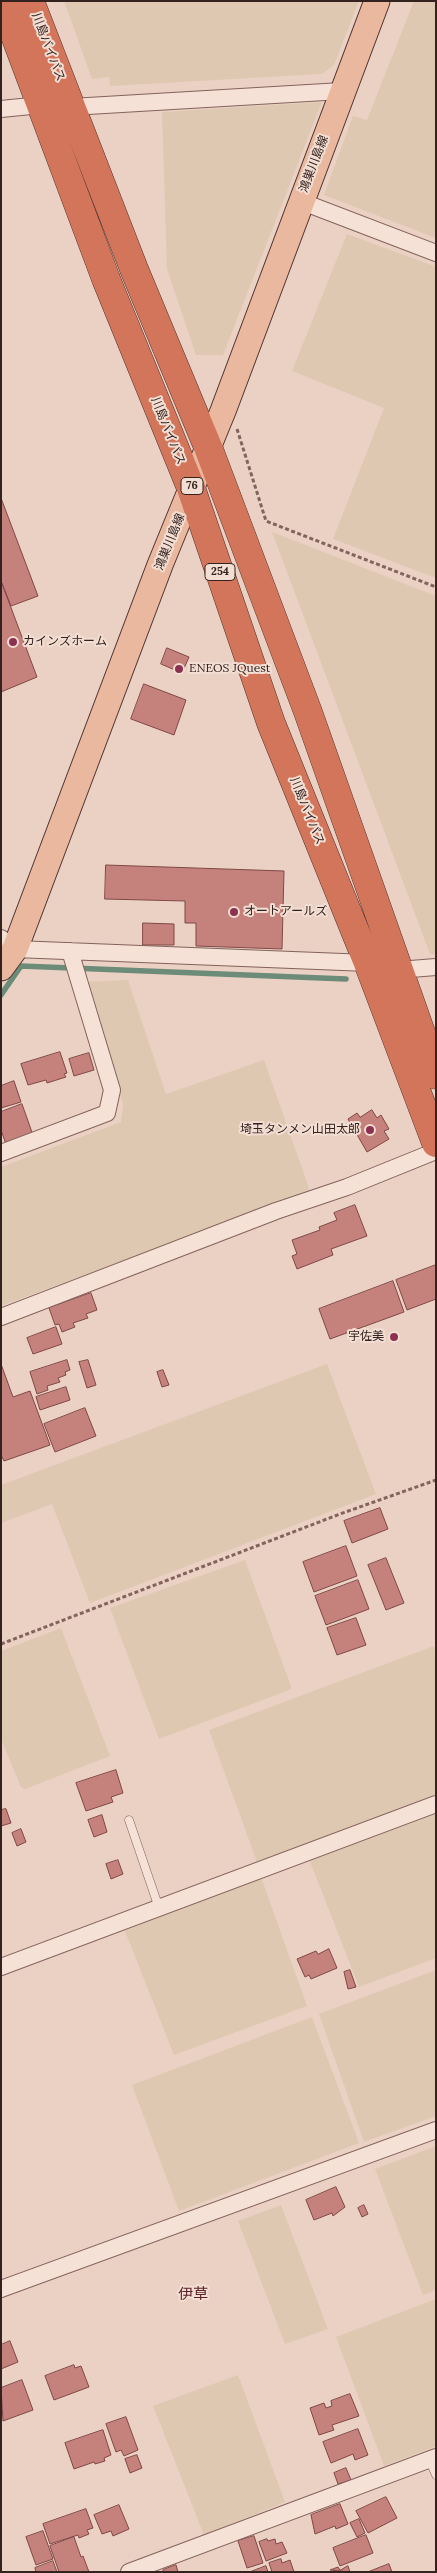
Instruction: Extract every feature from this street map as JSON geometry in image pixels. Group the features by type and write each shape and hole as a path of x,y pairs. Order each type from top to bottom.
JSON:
{"highway":[{"name":"川島バイパス","path":"2,1 106,279 192,488 271,723 368,963 436,1143"},
{"name":"川島バイパス","path":"30,1 134,269 208,447 308,712 436,1075"}],"main road":[{"name":"鴻巣川島線","path":"6,952 223,411 300,201 377,1"}],"street":[{"path":"71,107 342,91"},
{"path":"1,109 41,105"},
{"path":"300,201 436,253"},
{"path":"6,952 70,951 368,963"},
{"path":"1,1153 107,1113 112,1090 70,951"},
{"path":"398,970 436,967"},
{"path":"1,1317 276,1211 347,1187 436,1151"},
{"path":"1,1967 66,1945 436,1804"},
{"path":"1,2289 436,2130"},
{"path":"129,2572 432,2458"}],"lane":[{"path":"129,1820 159,1908"},
{"path":"432,2458 436,2475"}],"path":[{"path":"223,411 238,430 266,522 436,587"},
{"path":"1,1644 340,1514 436,1480"}],"shaded area":[{"path":"64,1 359,1 334,65 322,74 110,86 109,77 92,79"},
{"path":"414,1 436,1 436,238 324,195 353,116 367,120"},
{"path":"322,102 223,355 196,355 167,269 162,112"},
{"path":"347,234 436,267 436,578 333,539 384,408 292,371"},
{"path":"272,532 436,596 436,954 430,954"},
{"path":"128,980 166,1094 264,1060 310,1191 1,1306 1,1167 121,1122 123,1104 83,982"},
{"path":"327,1364 376,1494 90,1603 52,1504 1,1523 1,1485"},
{"path":"245,1560 292,1689 159,1739 110,1608"},
{"path":"61,1628 110,1756 25,1789 21,1787 1,1739 1,1651"},
{"path":"434,1646 436,1652 436,1794 257,1862 209,1730"},
{"path":"436,1811 436,1958 359,1987 309,1859"},
{"path":"261,1877 307,2006 174,2055 125,1931"},
{"path":"436,1970 436,2116 364,2142 319,2014"},
{"path":"312,2017 359,2143 179,2211 132,2085"},
{"path":"436,2146 436,2290 423,2295 375,2169"},
{"path":"281,2205 328,2329 285,2344 238,2221"},
{"path":"436,2299 436,2446 384,2466 336,2337"},
{"path":"238,2375 285,2502 204,2535 153,2406"}],"building":[{"path":"1,498 38,596 11,606 1,581"},
{"name":"カインズホーム","path":"1,581 37,677 1,692"},
{"path":"167,648 189,657 182,673 161,664"},
{"path":"144,684 186,700 174,735 131,719"},
{"name":"オートアールズ","path":"106,865 284,871 282,949 196,946 196,923 185,923 185,901 105,899"},
{"path":"143,923 174,924 174,945 143,945"},
{"path":"60,1052 67,1073 64,1074 66,1077 47,1083 46,1080 28,1085 21,1064"},
{"path":"89,1053 94,1070 74,1076 69,1059"},
{"path":"14,1081 21,1102 1,1108 1,1086"},
{"path":"22,1104 34,1138 7,1147 1,1130 1,1112"},
{"name":"埼玉タンメン山田太郎","path":"372,1110 377,1118 381,1115 389,1129 384,1131 389,1139 367,1152 348,1119 357,1113 360,1117"},
{"path":"355,1205 367,1236 331,1249 333,1255 297,1269 292,1256 297,1254 292,1240 320,1230 319,1227 337,1220 334,1213"},
{"path":"436,1265 436,1299 407,1310 396,1280"},
{"path":"393,1281 404,1312 330,1339 319,1309"},
{"path":"91,1293 97,1310 86,1314 88,1318 73,1323 75,1327 62,1332 59,1324 55,1325 49,1308"},
{"path":"56,1327 62,1344 33,1354 27,1338"},
{"path":"67,1360 70,1370 65,1372 66,1375 58,1378 60,1382 47,1386 48,1390 37,1394 30,1372"},
{"path":"88,1360 96,1385 87,1388 79,1362"},
{"path":"1,1364 13,1397 30,1391 50,1445 4,1461 1,1455"},
{"path":"163,1370 169,1385 162,1387 157,1372"},
{"path":"66,1387 70,1400 40,1410 36,1397"},
{"path":"85,1408 96,1436 55,1452 44,1424"},
{"path":"380,1508 388,1529 352,1543 344,1521"},
{"path":"346,1546 357,1576 314,1592 303,1562"},
{"path":"386,1558 404,1603 386,1610 368,1565"},
{"path":"358,1580 369,1609 326,1625 315,1596"},
{"path":"356,1618 366,1645 337,1655 327,1628"},
{"path":"116,1770 123,1793 111,1797 113,1802 86,1811 76,1783"},
{"path":"6,1809 11,1823 1,1826 1,1810"},
{"path":"102,1815 107,1832 94,1837 88,1820"},
{"path":"21,1829 26,1842 17,1846 12,1833"},
{"path":"118,1860 123,1874 111,1879 106,1864"},
{"path":"329,1949 337,1968 311,1979 309,1975 305,1977 297,1959 316,1951 318,1954"},
{"path":"350,1970 356,1987 348,1989 344,1972"},
{"path":"336,2187 345,2207 333,2216 332,2213 314,2220 306,2200"},
{"path":"364,2205 368,2214 362,2217 358,2208"},
{"path":"10,2341 18,2362 1,2369 1,2345"},
{"path":"74,2365 75,2368 81,2366 89,2387 54,2400 45,2376"},
{"path":"22,2380 33,2410 3,2421 1,2388"},
{"path":"350,2394 359,2416 332,2425 334,2430 319,2435 310,2408 324,2403 326,2408 332,2406 331,2401"},
{"path":"126,2417 138,2450 124,2456 121,2450 116,2452 106,2424"},
{"path":"358,2429 368,2455 355,2460 353,2454 331,2463 323,2442"},
{"path":"103,2430 111,2455 104,2458 105,2461 95,2464 94,2462 74,2469 65,2443"},
{"path":"137,2455 142,2468 130,2473 125,2459"},
{"path":"346,2468 351,2480 338,2484 334,2473"},
{"path":"386,2497 397,2518 368,2533 356,2511"},
{"path":"340,2504 348,2524 336,2529 335,2526 315,2534 311,2515"},
{"path":"119,2505 129,2529 113,2536 111,2531 102,2534 94,2515"},
{"path":"86,2509 93,2528 87,2530 89,2534 79,2538 78,2535 50,2544 43,2524"},
{"path":"359,2519 365,2533 357,2537 350,2523"},
{"path":"43,2531 53,2559 36,2565 26,2537"},
{"path":"366,2535 373,2553 340,2566 333,2548"},
{"path":"254,2536 263,2563 247,2568 238,2541"},
{"path":"74,2537 89,2572 59,2572 50,2546"},
{"path":"267,2539 268,2541 275,2539 276,2544 282,2542 287,2553 266,2561 259,2542"},
{"path":"281,2559 282,2563 290,2560 294,2572 272,2572 269,2563"},
{"path":"53,2561 57,2572 36,2572 35,2568"},
{"path":"389,2564 392,2572 368,2572"},
{"path":"176,2565 178,2572 163,2572 163,2570"},
{"path":"266,2566 268,2572 250,2572"},
{"path":"348,2566 350,2572 330,2570 338,2567 340,2570"}],"waterway":[{"path":"1,995 21,966 346,979"}],"place":[{"name":"カインズホーム","path":"13,642"},
{"name":"ENEOS JQuest","path":"179,669"},
{"name":"オートアールズ","path":"234,912"},
{"name":"埼玉タンメン山田太郎","path":"370,1130"},
{"name":"宇佐美","path":"394,1337"}],"district":[{"name":"伊草","path":"193,2295"}]}
